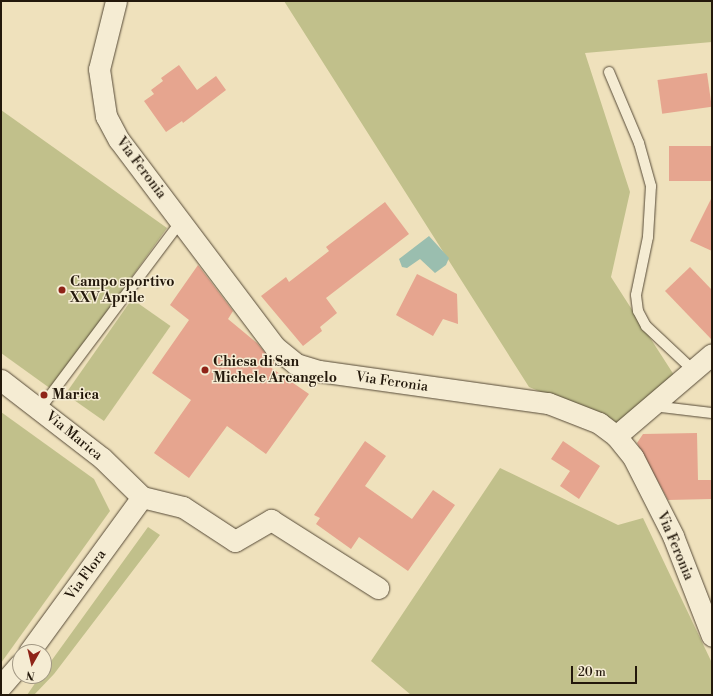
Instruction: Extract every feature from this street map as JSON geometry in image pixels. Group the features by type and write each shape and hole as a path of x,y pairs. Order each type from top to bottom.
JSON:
{"street":[{"name":"Via Feronia","path":"116,1 99,69 106,116 118,140 181,221 275,347 296,364 332,373 552,404 580,414 616,436 633,457 673,536 712,636"},
{"path":"616,436 712,354"},
{"name":"Via Marica","path":"1,380 40,408 102,458 142,497"},
{"path":"142,497 183,507 235,541 271,520 378,588"},
{"name":"Via Flora","path":"35,644 142,497"},
{"path":"1,686 12,673"}],"lane":[{"path":"610,72 639,143 651,186 648,237 636,295 638,311 646,326 693,370"},
{"path":"40,408 181,221"},
{"path":"651,405 712,413"}],"shaded area":[{"path":"284,1 712,1 712,42 585,53 630,192 611,277 674,375 618,424 529,387"},
{"name":"Campo sportivo XXV Aprile","path":"1,110 167,228 51,389 1,353"},
{"path":"429,236 449,258 446,265 435,273 420,259 407,268 402,267 399,259"},
{"path":"132,299 171,326 104,421 65,394"},
{"path":"1,412 94,479 110,511 15,644 12,644 12,648 1,663"},
{"path":"500,468 618,525 643,518 712,663 712,695 411,695 371,661"},
{"path":"148,527 160,535 52,676 52,660"},
{"path":"35,684 44,684 34,695 27,695"}],"building":[{"path":"179,65 197,90 216,76 226,90 183,123 182,121 166,132 144,101 154,94 151,90 163,81 161,78"},
{"path":"707,73 712,107 662,114 657,80"},
{"path":"669,146 712,146 712,181 669,181"},
{"path":"712,197 712,251 690,241"},
{"path":"385,202 409,234 326,298 337,313 320,327 322,331 303,346 261,296 286,277 289,282 329,251 326,247"},
{"name":"Chiesa di San Michele Arcangelo","path":"198,265 233,311 228,319 257,343 274,363 270,367 309,394 266,454 227,426 189,478 154,453 191,400 152,373 189,320 170,305"},
{"path":"690,267 712,290 712,340 665,291"},
{"path":"417,274 457,294 458,324 443,319 433,336 396,315"},
{"path":"697,433 698,480 711,480 711,499 668,500 637,443 643,434"},
{"path":"365,441 386,456 365,486 412,519 433,490 455,505 408,571 359,537 351,549 316,524 320,518 314,515"},
{"path":"563,441 600,466 579,499 560,486 570,471 551,459"}],"place":[{"name":"Campo sportivo XXV Aprile","path":"62,290"},
{"name":"Chiesa di San Michele Arcangelo","path":"205,370"},
{"name":"Marica","path":"44,395"}]}
